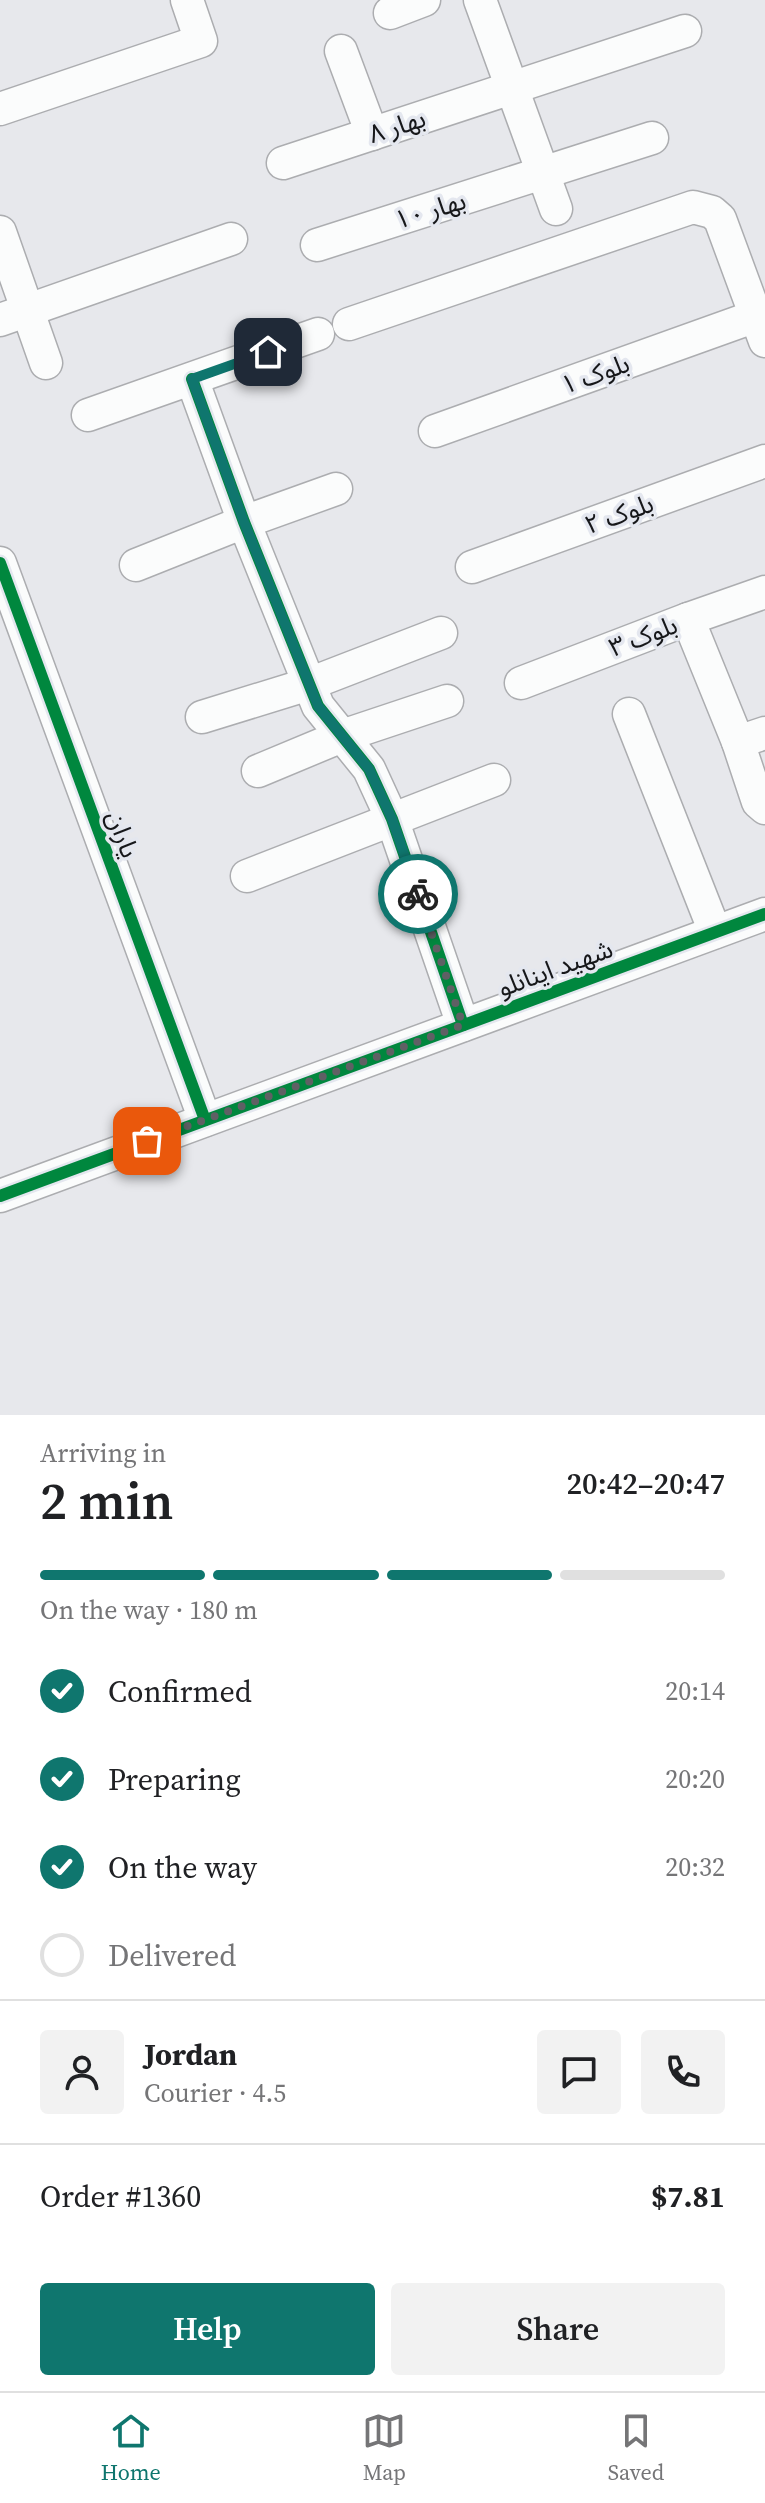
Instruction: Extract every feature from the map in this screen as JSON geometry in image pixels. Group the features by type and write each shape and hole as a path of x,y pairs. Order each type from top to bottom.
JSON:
{"street":[{"path":"0,109 201,41 187,0"},
{"path":"390,13 424,0"},
{"path":"480,0 556,209"},
{"name":"بهار ۸","path":"283,163 685,31"},
{"path":"341,51 372,134"},
{"name":"بهار ۱۰","path":"317,245 652,138"},
{"path":"349,324 693,207 704,209 720,219 761,329"},
{"path":"0,232 14,315 46,363"},
{"path":"14,315 231,239"},
{"name":"بلوک ۱","path":"435,431 761,329"},
{"path":"88,415 318,334"},
{"path":"192,379 244,522 318,706 369,769 392,819 463,1025"},
{"name":"بلوک ۲","path":"472,567 765,461"},
{"path":"136,565 336,489"},
{"name":"یاران","path":"0,563 205,1120"},
{"name":"بلوک ۳","path":"521,683 765,592"},
{"path":"688,619 752,737 758,802 765,808"},
{"path":"202,717 309,684 441,633"},
{"path":"258,771 342,736 447,701"},
{"path":"629,714 715,932"},
{"path":"247,876 494,780"},
{"name":"شهید اینانلو","path":"0,1196 765,914"}],"cycle path":[{"path":"192,379 244,522 318,706 369,769 392,819 463,1025"},
{"path":"0,563 205,1120"},
{"path":"0,1196 765,914"}],"way so far":[{"path":"147,1141 463,1025 418,894"}],"route":[{"path":"268,352 192,379 244,522 318,706 369,769 392,819 418,894"}]}
